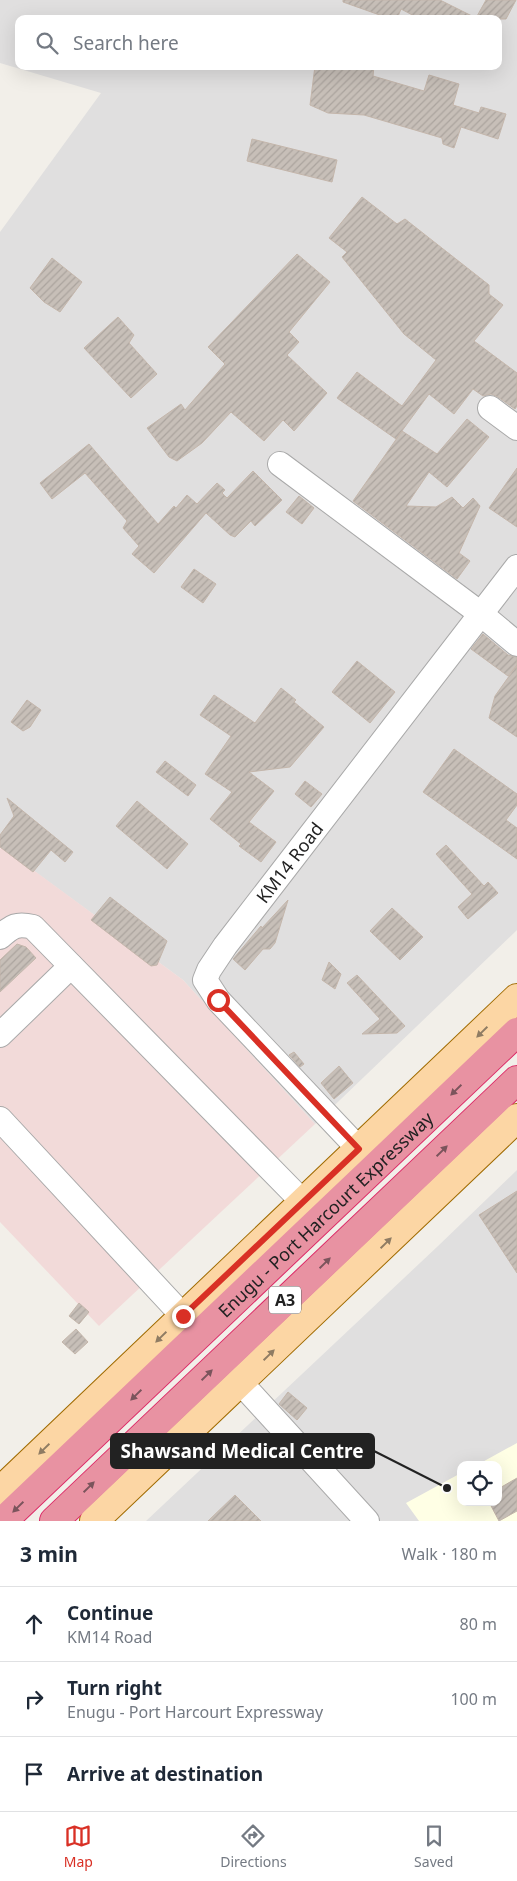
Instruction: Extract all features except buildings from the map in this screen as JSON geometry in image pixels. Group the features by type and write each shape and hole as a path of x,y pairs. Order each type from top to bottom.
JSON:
{"highway":[{"name":"Enugu - Port Harcourt Expressway","path":"3,1521 517,1032"},
{"name":"Enugu - Port Harcourt Expressway","path":"54,1521 517,1080"}],"main road":[{"name":"Enugu - Port Harcourt Expressway","path":"0,1491 517,998"},
{"name":"A3","path":"94,1521 517,1118"}],"street":[{"path":"490,408 517,428"},
{"path":"280,464 481,614 517,644"},
{"name":"KM14 Road","path":"359,1149 218,1000 205,980 209,970 225,946 517,567"},
{"path":"0,937 8,929 21,924 33,927 303,1202"},
{"path":"0,1035 71,966"},
{"path":"0,1119 183,1316"},
{"path":"240,1382 367,1521"}],"shaded area":[{"path":"0,0 517,0 517,930 315,1124 183,980 0,846 0,232 101,93 24,70 502,70 502,15 15,15 15,67 0,63"},
{"path":"2,847 183,980 315,1124 99,1326 0,1222 0,849"},
{"path":"517,1170 517,1521 146,1521 438,1246"},
{"path":"517,1443 517,1521 419,1521 406,1503 457,1475 457,1506 502,1506 502,1461 484,1461"}],"place":[{"name":"Shawsand Medical Centre","path":"447,1488"}],"route":[{"path":"183,1316 359,1149 218,1000"}]}
